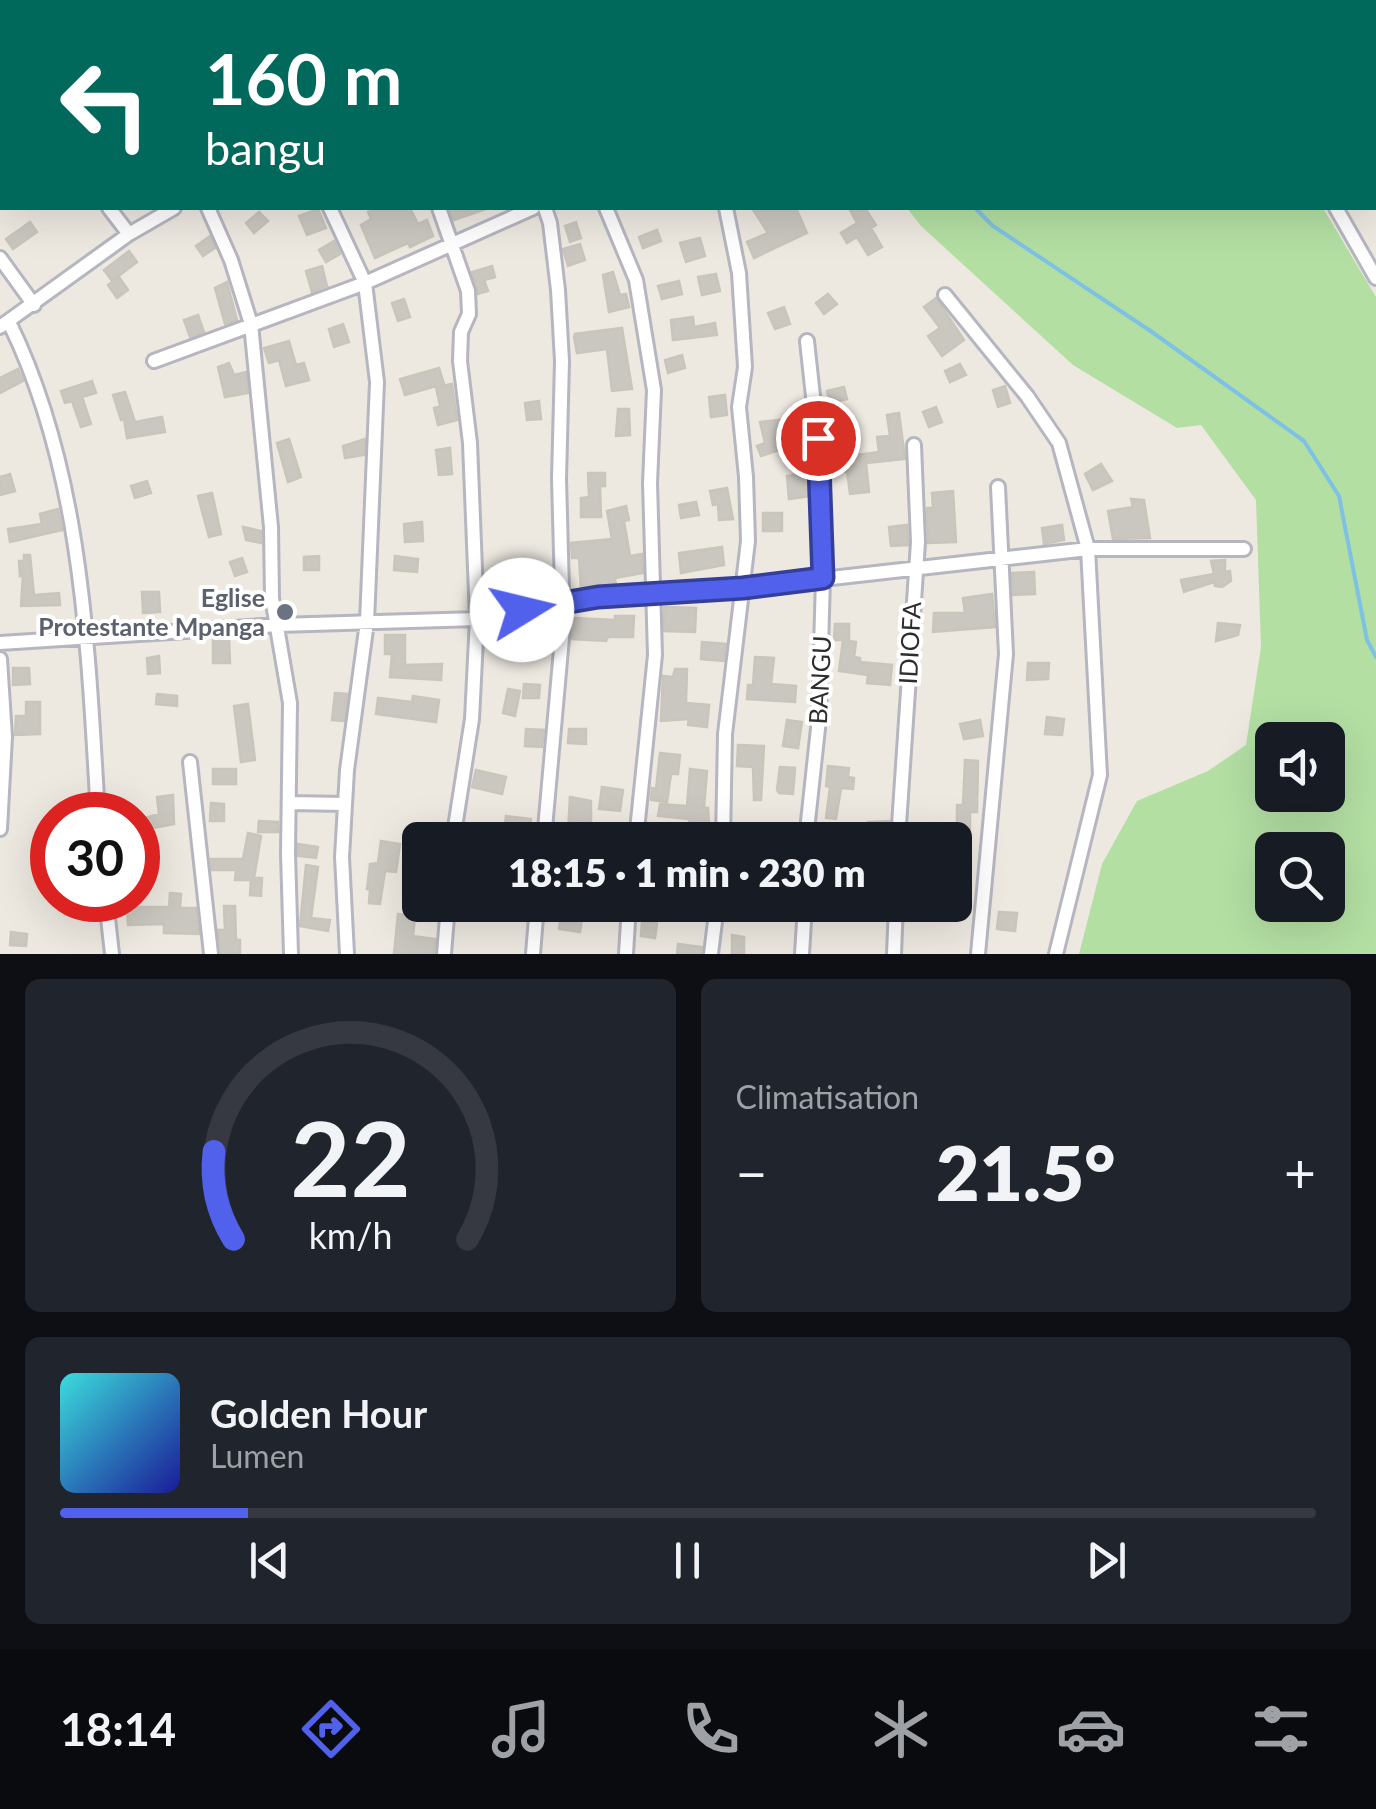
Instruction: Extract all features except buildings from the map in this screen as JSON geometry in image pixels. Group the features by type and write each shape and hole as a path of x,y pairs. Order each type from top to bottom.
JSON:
{"street":[{"path":"111,210 129,234"},
{"path":"96,792 86,638 61,473 30,364 5,324 129,234 171,210"},
{"path":"209,210 232,260 251,324 272,528 272,598 290,702 291,954"},
{"path":"331,210 365,282 377,382 367,622 342,856 347,954"},
{"path":"440,210 468,291 469,314 461,332 460,361 470,443 476,619 472,719 456,822"},
{"path":"154,361 365,282 528,210"},
{"path":"546,210 556,273 562,361 559,479 563,627 546,822"},
{"path":"607,210 636,280 654,390 650,482 654,655 638,822"},
{"path":"724,822 726,734 748,525 739,407 746,367 739,273 726,210"},
{"path":"1337,210 1376,278"},
{"path":"0,258 34,305"},
{"path":"945,295 1027,396 1060,444 1088,549 1100,775 1056,954"},
{"name":"BANGU","path":"807,341 822,470 823,578 819,719 808,822"},
{"name":"IDIOFA","path":"899,822 918,542 914,445"},
{"path":"978,954 1006,654 998,487"},
{"path":"0,643 278,624 476,619 598,597 743,588 1088,549 1244,549"},
{"path":"0,659 4,736 0,829"},
{"path":"190,762 211,954"},
{"path":"289,803 346,804"},
{"path":"108,922 112,954"},
{"path":"444,954 447,922"},
{"path":"533,954 536,922"},
{"path":"626,954 628,922"},
{"path":"711,954 716,922"},
{"path":"802,954 804,922"},
{"path":"894,954 895,922"}],"green space":[{"path":"909,210 1324,210 1376,297 1376,954 1079,954 1102,864 1137,801 1208,771 1246,745 1261,647 1256,500 1201,425 1177,428 1073,365 921,226"}],"waterway":[{"path":"977,210 993,226 1152,332 1304,441 1339,496 1367,640 1376,657"}],"place":[{"name":"Eglise Protestante Mpanga","path":"285,612"}],"route":[{"path":"522,610 598,597 743,588 823,578 818,438"}]}
